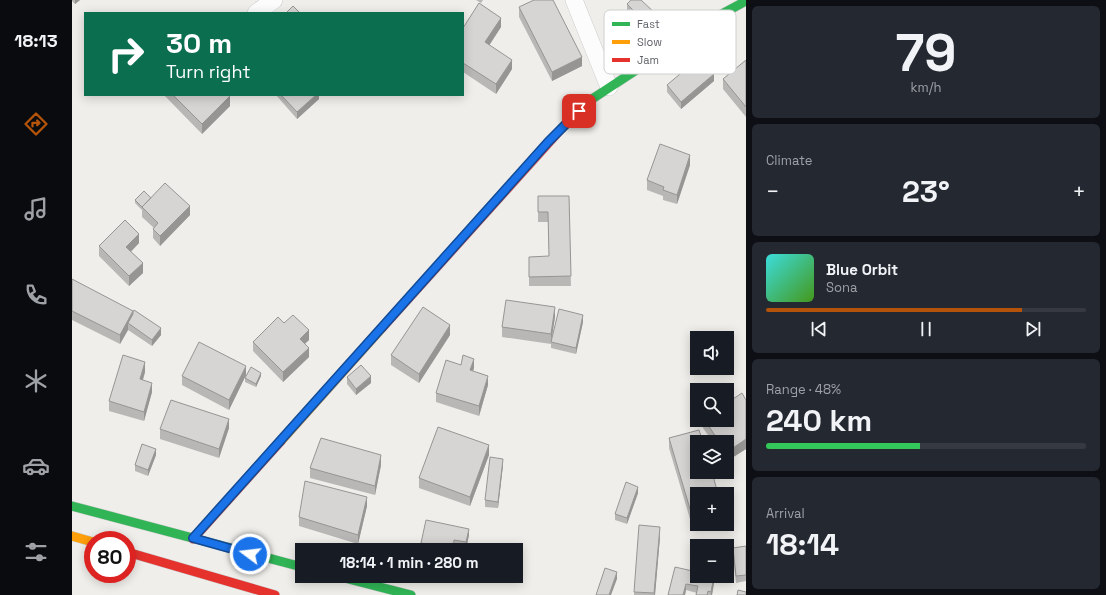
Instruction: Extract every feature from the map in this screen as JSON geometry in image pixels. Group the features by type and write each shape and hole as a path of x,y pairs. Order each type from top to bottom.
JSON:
{"main road":[{"path":"729,10 746,1"},
{"path":"193,538 548,142 589,101 629,74"},
{"path":"72,506 295,565"},
{"path":"72,536 84,539"},
{"path":"136,555 275,595"},
{"path":"364,583 411,595"}],"street":[{"path":"257,12 274,0"},
{"path":"574,0 609,87"}],"building":[{"path":"534,0 553,0 582,57 552,72 519,7"},
{"path":"631,0 641,0 652,10 633,10 627,4"},
{"path":"479,3 501,18 485,42 512,60 496,84 464,64 464,26"},
{"path":"293,6 299,12 287,12"},
{"path":"746,60 746,107 723,79 729,74 736,74 736,68"},
{"path":"680,74 714,74 681,102 667,85"},
{"path":"174,96 230,96 202,124"},
{"path":"282,96 315,96 297,112"},
{"path":"660,144 690,155 677,195 663,190 664,187 647,180"},
{"path":"165,183 190,206 160,236 153,229 158,223 142,207"},
{"path":"144,191 151,198 142,207 135,200"},
{"path":"538,196 569,196 571,276 529,277 529,257 549,256 548,212 538,212"},
{"path":"125,220 139,234 126,247 143,263 129,276 99,246"},
{"path":"72,279 133,311 120,335 72,311"},
{"path":"506,300 555,307 551,334 502,327"},
{"path":"423,307 450,325 419,374 391,355"},
{"path":"559,309 583,315 576,348 551,342"},
{"path":"134,310 161,328 152,340 128,323"},
{"path":"293,315 309,330 300,339 309,348 283,372 253,342 278,317 284,323"},
{"path":"199,342 246,366 229,400 182,376"},
{"path":"123,355 145,362 140,379 152,383 144,412 109,401"},
{"path":"463,355 474,359 470,370 488,376 479,406 436,393 446,360 461,365"},
{"path":"361,365 371,376 356,389 347,377"},
{"path":"251,367 261,373 256,384 245,378"},
{"path":"742,393 746,400 746,439 734,447 734,435 715,435 709,427 734,427 734,398"},
{"path":"171,400 229,419 219,449 160,429"},
{"path":"438,427 489,445 470,497 419,478"},
{"path":"699,430 701,435 690,435 690,479 714,479 716,487 690,487 690,509 669,438"},
{"path":"321,438 381,455 375,486 310,468"},
{"path":"142,444 156,449 148,470 135,465"},
{"path":"490,457 503,459 498,502 485,500"},
{"path":"305,481 367,497 358,535 299,517"},
{"path":"626,482 638,487 627,518 615,514"},
{"path":"426,520 469,529 466,542 454,540 454,543 421,543"},
{"path":"639,525 660,527 654,593 634,592"},
{"path":"746,546 746,575 736,576 734,548"},
{"path":"675,567 690,570 690,583 713,583 711,592 708,591 707,595 696,595 698,586 686,584 683,595 668,595"},
{"path":"605,568 617,572 609,595 596,595"},
{"path":"738,590 746,592 746,595 737,595"}],"traffic: fast":[{"path":"729,10 746,1"},
{"path":"562,128 589,101 630,74"},
{"path":"72,506 295,565"},
{"path":"364,583 411,595"}],"traffic: slow":[{"path":"281,441 382,328"},
{"path":"72,536 84,539"}],"traffic: jam":[{"path":"382,328 562,128"},
{"path":"193,539 281,441"},
{"path":"136,555 275,595"}],"route":[{"path":"250,554 193,538 548,142 579,111"}]}
